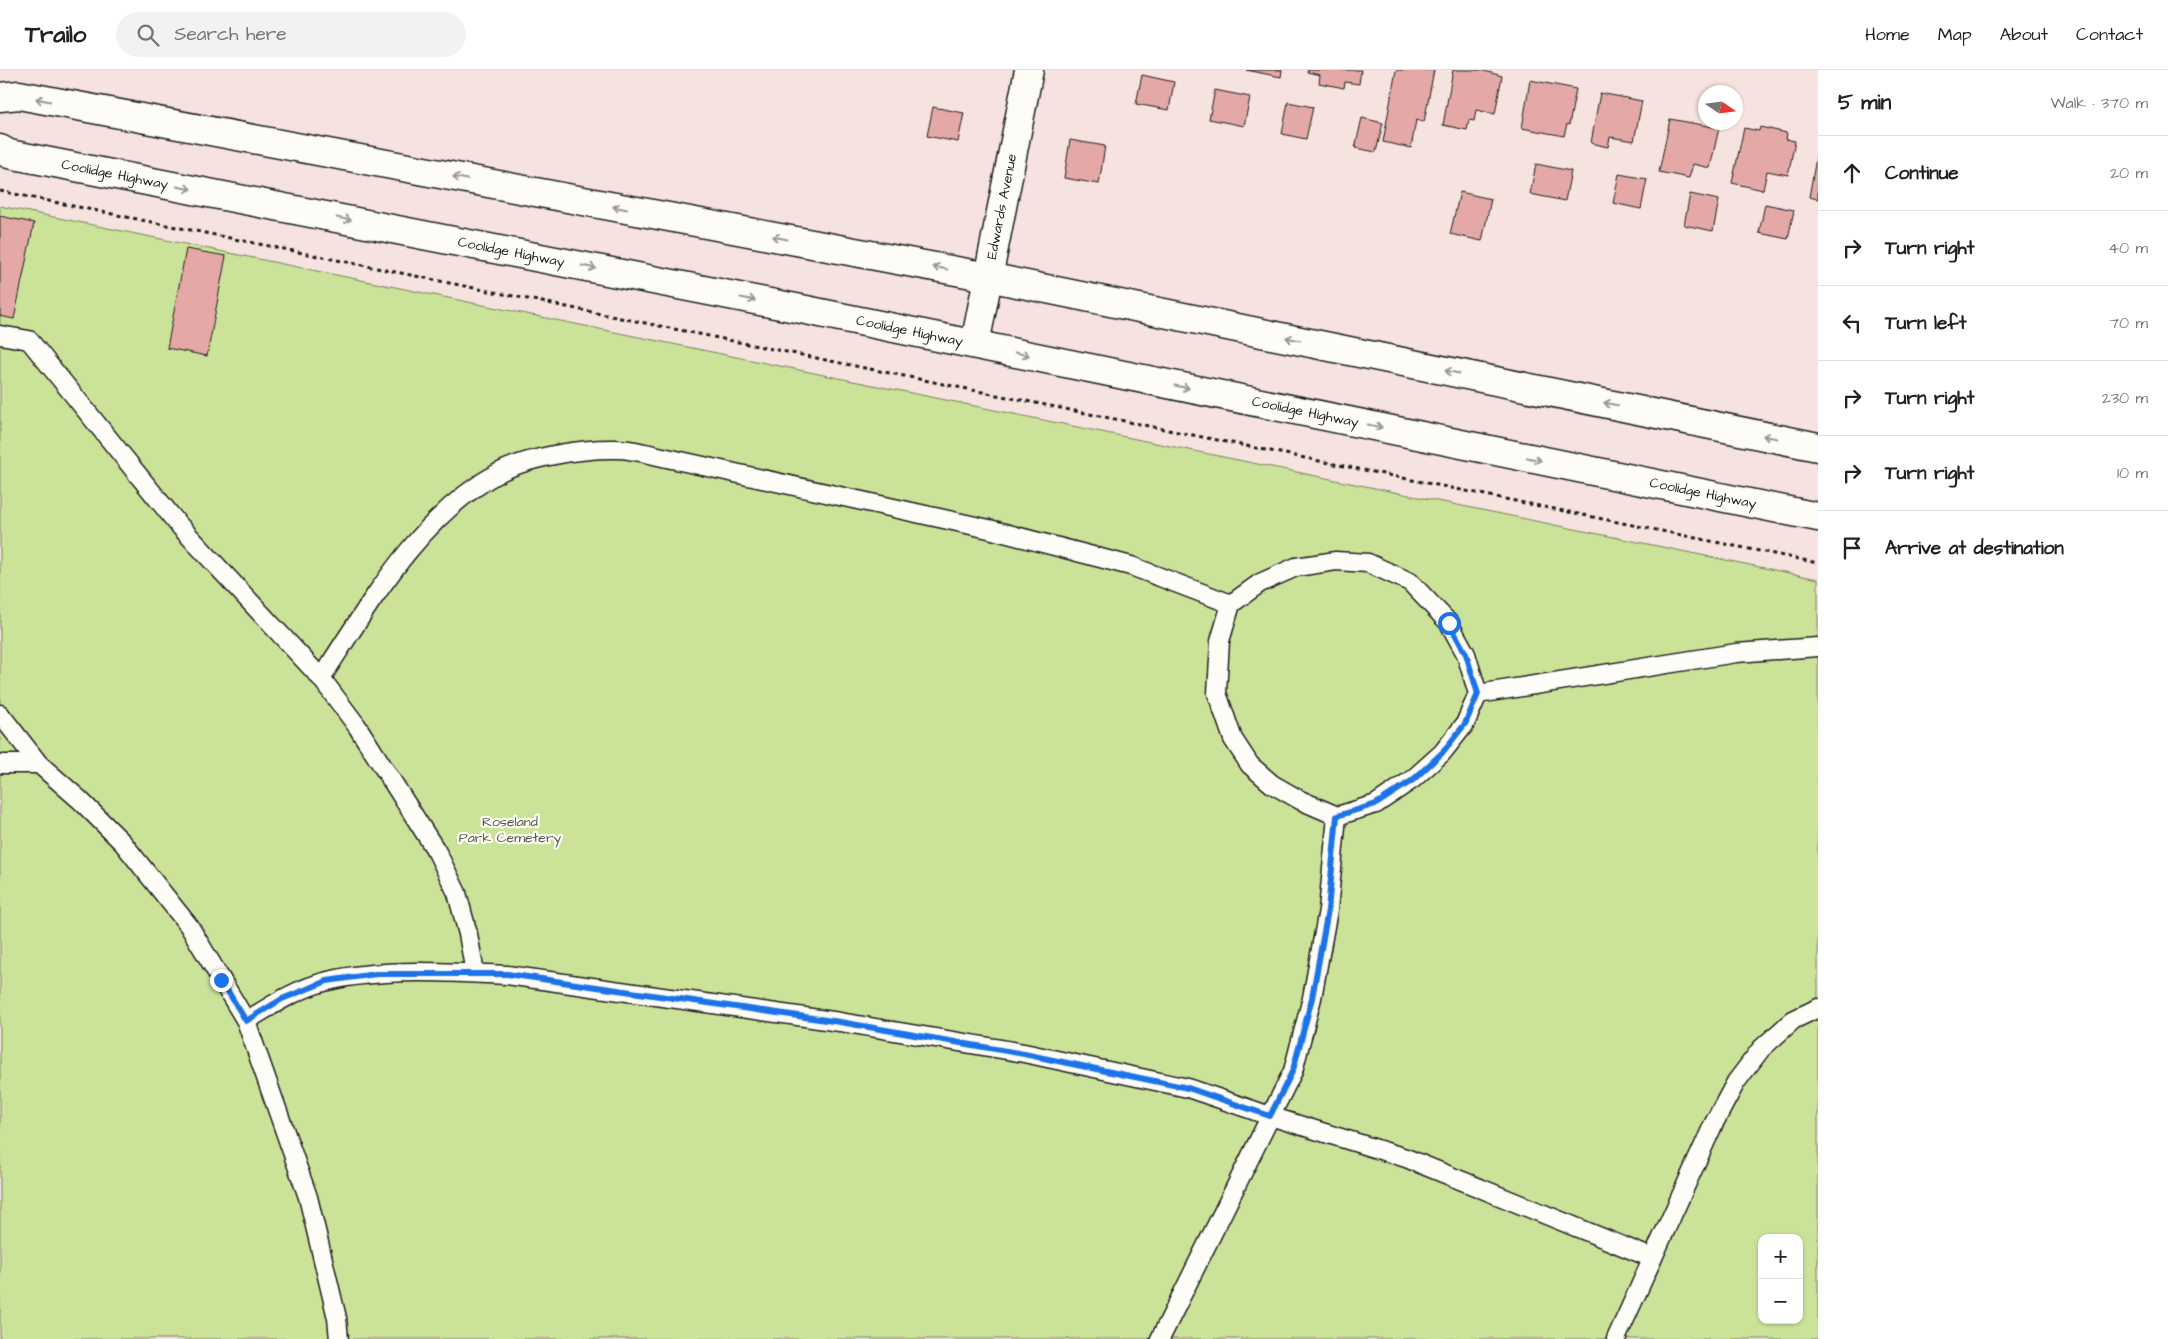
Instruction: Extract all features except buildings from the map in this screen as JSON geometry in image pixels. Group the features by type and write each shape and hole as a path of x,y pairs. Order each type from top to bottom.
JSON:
{"main road":[{"name":"Edwards Avenue","path":"975,344 1029,70"},
{"path":"0,98 19,95 988,277 1818,447"},
{"name":"Coolidge Highway","path":"0,149 9,154 975,344 1818,517"}],"lane":[{"path":"0,334 28,340 176,524 321,678 357,726 437,852 457,893 468,934 474,973"},
{"path":"321,678 374,597 416,542 457,501 499,473 532,460 565,454 617,449 658,456 989,529 1131,566 1231,604"},
{"path":"1336,561 1368,563 1410,582 1449,623 1466,654 1478,694 1465,724 1442,753 1413,780 1376,804 1337,816 1300,800 1272,784 1250,765 1233,739 1217,693 1220,641 1231,604 1260,583 1296,567 1336,561"},
{"path":"1478,694 1736,653 1818,647"},
{"path":"0,714 39,764 80,800 123,844 189,926 246,1021 308,1196 336,1318 339,1339"},
{"path":"0,764 39,764"},
{"path":"1160,1339 1293,1070 1312,998 1328,910 1337,816"},
{"path":"246,1021 282,999 327,981 376,974 474,973 507,974 840,1022 1014,1052 1188,1088 1270,1116 1406,1158 1652,1258"},
{"path":"1616,1339 1714,1123 1736,1082 1761,1049 1773,1037 1792,1020 1818,1008"}],"path":[{"path":"0,191 1818,563"}],"green space":[{"name":"Roseland Park Cemetery","path":"0,206 1818,579 1818,1339 0,1339"}],"route":[{"path":"221,980 246,1021 282,999 327,981 376,974 507,974 840,1022 1024,1054 1188,1088 1270,1116 1293,1070 1312,998 1328,910 1337,816 1376,804 1413,780 1442,753 1465,724 1478,694 1466,654 1449,623"}]}
